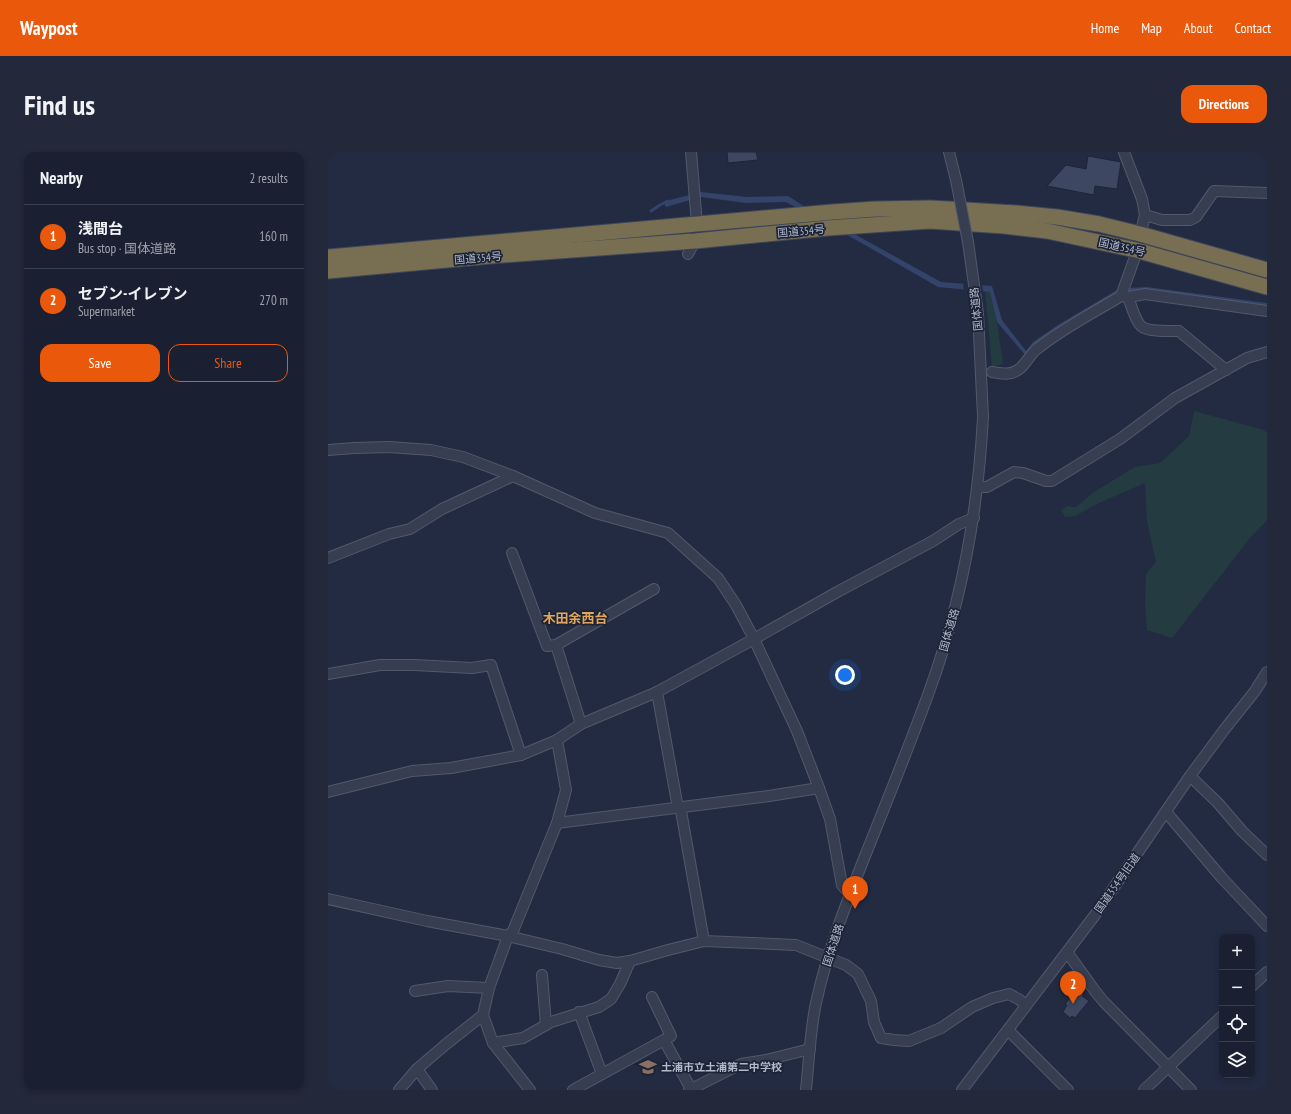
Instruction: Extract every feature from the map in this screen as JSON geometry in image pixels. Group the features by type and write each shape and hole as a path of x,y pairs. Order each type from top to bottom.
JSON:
{"highway":[{"name":"国道354号","path":"328,257 832,212 875,209 931,208 1016,213 1056,217 1099,224 1267,270"},
{"name":"国道354号","path":"328,271 490,256 692,247 828,228 930,222 1004,226 1047,231 1136,250 1267,287"}],"street":[{"path":"691,152 698,224 692,247"},
{"name":"国体道路","path":"806,1090 816,1003 828,957 850,895 927,699 944,647 960,588 974,518 978,487 983,417 978,313 968,242 949,152"},
{"path":"1124,152 1142,199 1144,215 1125,296 1140,326 1145,329 1179,331 1226,370"},
{"path":"1144,215 1162,220 1190,220 1196,218 1214,191 1267,193"},
{"path":"992,372 1004,374 1017,371 1036,350 1062,332 1125,296 1145,294 1267,311"},
{"path":"978,487 987,487 1014,472 1023,473 1046,481 1052,481 1120,439 1175,398 1195,386 1246,358 1267,352"},
{"path":"328,450 390,447 431,450 463,457 513,476 595,513 668,533 718,578 736,605 754,639 797,731 819,788 830,819 842,885 850,895"},
{"path":"328,558 389,534 410,529 442,510 513,476"},
{"path":"328,792 412,771 451,768 521,755 558,740 581,724 657,692 838,591 933,541 959,524 974,518"},
{"path":"512,553 547,646 556,645 654,589"},
{"path":"556,645 581,724"},
{"path":"328,674 380,665 472,668 491,665 521,755"},
{"name":"国道354号旧道","path":"962,1090 1095,914 1190,776 1255,691 1267,672"},
{"path":"657,692 678,808 681,811 704,941"},
{"path":"530,1090 493,1043 483,1015 489,988 508,936 513,931 557,823 566,790 558,740"},
{"path":"1190,776 1218,803 1242,832 1267,855"},
{"path":"557,823 769,796 819,788"},
{"path":"1166,812 1222,878 1267,926"},
{"path":"328,899 427,921 508,936 617,963 630,961 704,941 796,945 846,965 858,974 871,1001 874,1022 881,1038 894,1040 908,1041 941,1028 972,1007 993,998 1009,994 1020,1000 1026,1006"},
{"path":"1066,952 1100,996 1191,1090"},
{"path":"493,1043 523,1038 562,1017 600,1006 611,999 620,984 630,961"},
{"path":"1255,983 1267,972"},
{"path":"542,975 546,1025"},
{"path":"415,991 448,986 489,988"},
{"path":"573,1090 671,1036 652,997"},
{"path":"579,1012 602,1074"},
{"path":"399,1090 418,1069 445,1045 483,1015"},
{"path":"1144,1090 1219,1019"},
{"path":"1008,1030 1068,1090"},
{"path":"664,1040 690,1089 741,1064 766,1060 810,1049"},
{"path":"418,1069 432,1090"}],"shaded area":[{"path":"985,291 990,292 997,322 1003,364 992,367"},
{"path":"1194,411 1264,430 1267,433 1267,520 1250,538 1172,638 1147,630 1145,604 1146,574 1156,562 1147,521 1145,483 1099,503 1075,516 1065,517 1061,510 1067,506 1076,507 1094,492 1135,467 1160,463 1189,436"}],"water":[{"path":"701,192 747,197 788,196 941,282 992,286 1002,320 1026,351 1033,342 1058,325 1117,290 1126,288 1147,287 1267,303 1267,308 1126,293 1026,356 997,322 990,292 938,287 786,202 746,203 701,197 666,207 664,203"}],"pier":[{"path":"963,282 982,284 983,293 964,292"}],"building":[{"path":"727,152 756,152 758,160 728,163"},
{"path":"1088,156 1121,162 1117,189 1095,186 1094,195 1047,186 1066,165 1086,169"},
{"path":"1077,989 1084,995 1082,996 1089,1001 1075,1018 1072,1016 1070,1018 1063,1012 1067,1005 1065,1004"}],"waterway":[{"path":"651,211 668,201"}],"place":[{"name":"浅間台","path":"855,909"},
{"name":"セブン-イレブン","path":"1073,1004"},
{"name":"土浦市立土浦第二中学校","path":"648,1067"}],"district":[{"name":"木田余西台","path":"575,618"}]}
